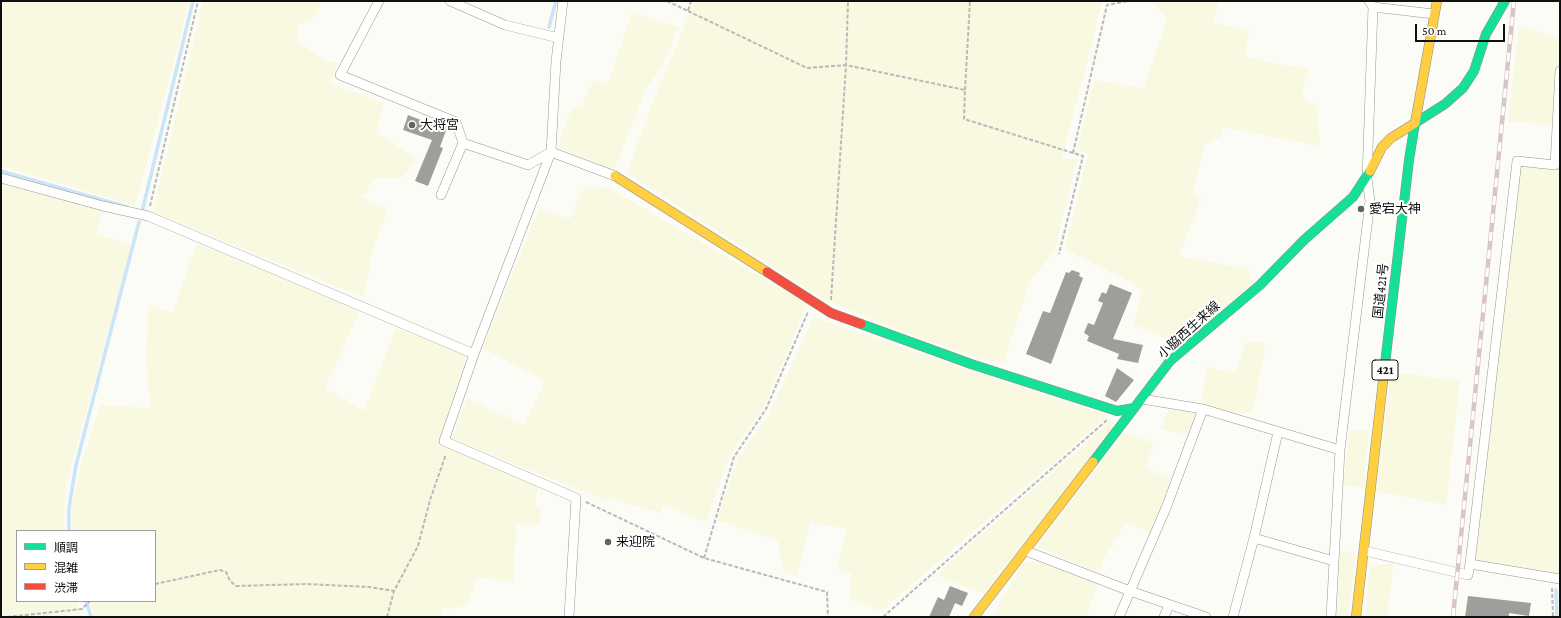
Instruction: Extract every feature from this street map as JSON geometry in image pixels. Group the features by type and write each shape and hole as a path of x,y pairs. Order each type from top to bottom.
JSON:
{"main road":[{"name":"国道421号","path":"1356,617 1365,551 1409,160 1436,1"},
{"path":"1415,123 1445,104 1463,88 1474,71 1486,34 1505,1"},
{"name":"小脇西生来線","path":"974,617 1170,361 1260,285 1304,240 1353,197 1367,178 1382,147 1391,138 1415,123"},
{"path":"614,176 830,313 971,364 1117,412 1134,408"}],"street":[{"path":"380,1 340,75 456,122 463,143 441,195"},
{"path":"450,1 505,25 559,38"},
{"path":"563,1 551,152 474,354 444,441 576,498 569,617"},
{"path":"1331,617 1340,450 1370,201 1367,178 1371,4 1434,14"},
{"path":"1365,551 1468,575 1517,161 1555,165 1558,154 1560,71"},
{"path":"463,143 528,165 551,152"},
{"path":"551,152 614,176"},
{"path":"1,178 103,206 148,216 474,354"},
{"path":"1142,399 1203,409 1340,450"},
{"path":"1119,617 1166,508 1203,409"},
{"path":"1233,617 1254,538 1278,432"},
{"path":"1254,538 1334,561"},
{"path":"1026,551 1130,591 1206,617"},
{"path":"1470,564 1556,579"},
{"path":"1164,617 1169,605"}],"path":[{"path":"148,216 198,1"},
{"path":"668,1 807,68 846,65 965,90"},
{"path":"688,11 691,1"},
{"path":"830,313 846,65 848,1"},
{"path":"970,1 964,120 1083,156 1059,254"},
{"path":"1073,153 1107,5 1128,1"},
{"path":"704,558 734,457 766,410 813,301"},
{"path":"882,617 1117,412"},
{"path":"387,617 394,591 418,546 430,500 450,443"},
{"path":"576,498 704,558 827,592 828,617"},
{"path":"156,584 220,570 226,572 230,582 236,586 306,584 369,587 394,591"},
{"path":"1553,617 1556,579"},
{"path":"7,617 82,610 89,602"}],"green space":[{"path":"1,1 190,1 135,206 1,166"},
{"path":"203,1 322,1 315,17 300,24 296,42 327,61 338,63 330,84 384,103 376,133 416,158 403,178 375,179 361,197 388,209 374,245 363,297 153,212"},
{"path":"695,1 1106,1 1102,3 1062,159 1077,159 1055,250 1030,281 1004,362 987,361 914,336 824,300 627,173 654,99"},
{"path":"1152,1 1219,1 1213,23 1249,30 1245,57 1309,70 1301,97 1317,106 1320,146 1223,127 1220,137 1204,145 1193,193 1201,199 1179,256 1248,269 1253,283 1180,345 1133,324 1142,293 1137,285 1065,249 1088,154 1077,149 1094,80 1144,88 1167,20"},
{"path":"632,12 679,27 663,63 645,91 614,171 557,147 572,107 582,106 593,80 608,84"},
{"path":"1519,25 1560,39 1560,579 1470,564 1517,161 1555,165 1557,124 1508,122"},
{"path":"1,181 103,206 97,234 132,245 66,485 65,530 16,530 16,602 77,602 81,617 1,617"},
{"path":"584,187 609,188 807,304 763,409 729,456 706,523 664,505 660,513 609,498 608,501 452,439 467,398 524,425 545,381 482,348 539,209 570,219"},
{"path":"197,243 360,311 325,388 364,411 396,328 466,355 439,443 538,487 534,507 542,507 539,525 517,523 513,582 477,577 467,606 443,609 441,617 94,617 89,602 156,602 156,530 73,530 71,507 82,461 100,405 150,408 146,357 149,305 173,313"},
{"path":"814,317 1058,400 1109,415 881,611 849,598 851,573 837,570 846,529 810,522 797,576 783,572 778,541 717,520 738,458 767,418"},
{"path":"1251,341 1263,342 1265,350 1252,413 1235,414 1204,405 1201,401 1207,367 1235,373 1246,343"},
{"path":"1391,372 1460,381 1446,505 1376,491"},
{"path":"1169,408 1195,413 1197,417 1189,435 1161,429"},
{"path":"1112,420 1113,430 983,594 936,575"},
{"path":"1350,430 1369,431 1364,488 1343,485"},
{"path":"1124,433 1154,443 1146,469 1171,479 1151,533 1126,522 1104,558 1098,572 1036,546"},
{"path":"1340,551 1356,554 1348,617 1336,617"},
{"path":"1037,561 1095,582 1098,585 1086,617 993,617 1023,562"},
{"path":"1394,563 1387,617 1365,617 1370,566"}],"building":[{"path":"408,115 431,124 433,119 448,125 440,147 443,148 428,186 415,181 432,140 403,130"},
{"path":"1072,270 1080,273 1079,276 1083,278 1051,364 1026,354 1043,311 1050,313 1066,272 1069,273"},
{"path":"1110,284 1132,293 1113,339 1143,345 1138,363 1117,359 1119,354 1087,341 1089,336 1084,333 1088,323 1094,325 1103,303 1098,301 1102,292 1106,294"},
{"path":"1117,368 1134,380 1116,402 1105,396"},
{"path":"950,586 968,593 962,606 955,603 949,617 929,617 938,597 944,600"},
{"path":"1468,596 1531,603 1529,616 1509,613 1509,617 1465,617"}],"waterway":[{"path":"140,211 142,212 193,1"},
{"path":"549,27 556,1"},
{"path":"1,171 127,207"},
{"path":"69,530 69,508 76,465 139,222"},
{"path":"1556,590 1557,617"},
{"path":"86,602 91,617"}],"railway":[{"path":"1453,617 1514,1"}],"traffic: fast":[{"path":"1383,381 1409,160 1415,123 1445,104 1463,88 1474,71 1486,34 1505,1"},
{"path":"1093,462 1170,361 1260,285 1304,240 1353,197 1370,171"},
{"path":"861,324 971,364 1117,411 1134,408"}],"traffic: slow":[{"path":"1370,171 1382,147 1391,138 1415,123 1437,1"},
{"path":"615,176 767,272"},
{"path":"1356,617 1383,381"},
{"path":"974,617 1093,462"}],"traffic: jam":[{"path":"767,272 831,313 861,324"}],"place":[{"name":"大将宮","path":"412,125"},
{"name":"愛宕大神","path":"1361,209"},
{"name":"来迎院","path":"608,542"}]}
